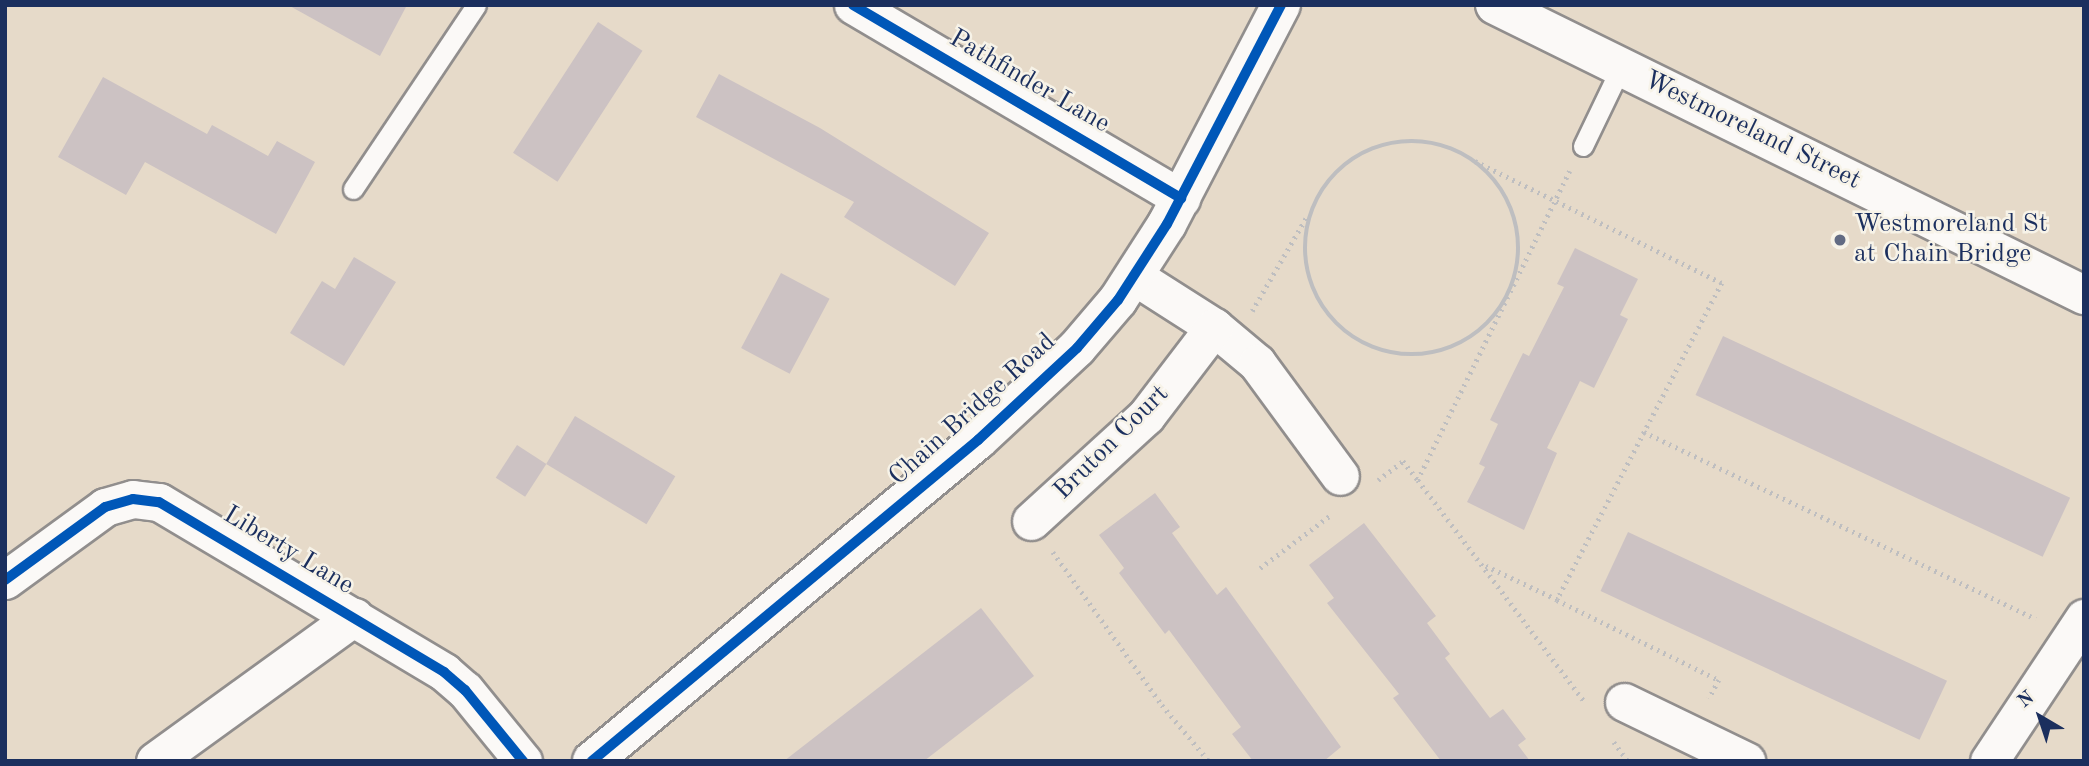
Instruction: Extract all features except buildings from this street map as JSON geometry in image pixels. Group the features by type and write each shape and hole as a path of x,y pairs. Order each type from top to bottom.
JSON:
{"main road":[{"name":"Chain Bridge Road","path":"592,761 1005,417 1077,348 1134,276 1181,198 1281,5"},
{"name":"Westmoreland Street","path":"1495,5 2084,295"}],"street":[{"name":"Pathfinder Lane","path":"853,5 1181,198"},
{"path":"1134,276 1223,334 1257,363 1339,476"},
{"name":"Bruton Court","path":"1031,521 1146,416 1223,334"},
{"name":"Liberty Lane","path":"5,580 104,507 145,499 173,509 456,680 523,761"},
{"name":"Liberty Lane","path":"155,761 354,617"},
{"path":"1989,761 2079,628"},
{"path":"1624,702 1746,761"}],"lane":[{"path":"354,189 476,5"},
{"path":"1583,146 1621,67"}],"path":[{"path":"1223,334 1269,288 1316,200 1332,177 1377,147 1429,142 1475,161 1722,283 1558,600"},
{"path":"1583,146 1418,480 1587,706"},
{"path":"1316,200 1307,226 1309,280 1320,305 1357,342 1381,352 1431,354 1477,334 1508,295 1520,246 1516,222 1507,198 1475,161"},
{"path":"1644,432 2079,628"},
{"path":"1031,521 1163,705 1209,761"},
{"path":"1480,564 1719,680 1691,734"},
{"path":"1612,739 1628,761"}],"cycle path":[{"path":"853,5 1181,198"},
{"path":"592,761 978,440 1077,348 1118,300 1167,224 1281,5"},
{"path":"5,580 105,507 133,499 159,502 444,672 465,690 523,761"}],"place":[{"name":"Westmoreland St at Chain Bridge","path":"1840,240"}]}
